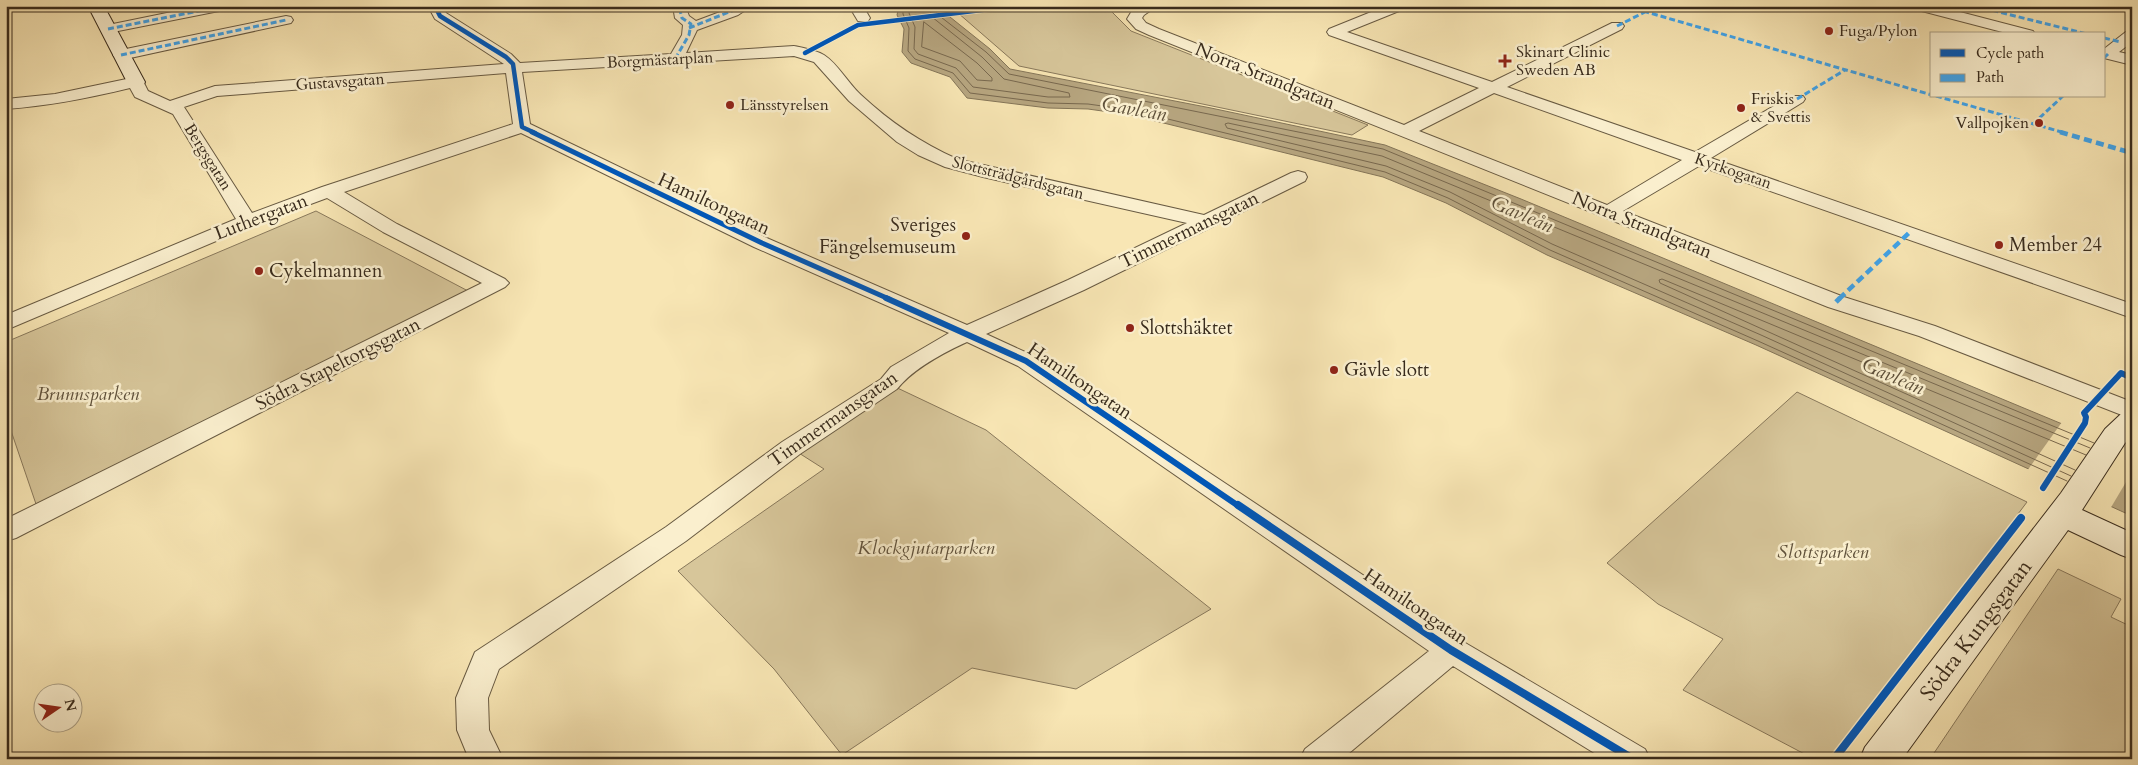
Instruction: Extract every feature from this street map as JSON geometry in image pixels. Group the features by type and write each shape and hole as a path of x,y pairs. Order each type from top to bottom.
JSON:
{"street":[{"name":"Bergsgatan","path":"96,6 141,94 180,111 247,221"},
{"path":"108,29 224,6"},
{"path":"435,6 440,16 506,57 513,64 522,127"},
{"path":"675,59 689,35 691,24 682,18 679,7 681,6"},
{"path":"690,28 739,8 734,6"},
{"name":"Norra Strandgatan","path":"1150,6 1138,12 1134,19 1141,26 1154,32 1836,302 1927,331 2132,411"},
{"name":"Kyrkogatan","path":"1399,6 1334,32 2132,311"},
{"path":"1919,6 2020,32"},
{"path":"121,55 286,20"},
{"path":"1404,132 1496,88 1616,26"},
{"path":"2106,53 2128,40"},
{"name":"Borgmästarplan","path":"515,68 794,51 806,52"},
{"name":"Slottsträdgårdsgatan","path":"806,52 818,59 855,98 903,138 924,151 952,163 1206,222"},
{"path":"2106,53 2132,60"},
{"name":"Gustavsgatan","path":"168,107 215,91 515,68"},
{"path":"6,104 32,103 76,96 136,82"},
{"path":"1608,212 1797,99"},
{"name":"Luthergatan","path":"6,323 247,221 329,191 522,127"},
{"name":"Hamiltongatan","path":"522,127 689,210 971,334 1026,361 1451,650 1633,759"},
{"name":"Timmermansgatan","path":"486,759 473,730 472,698 486,661 676,534 791,448 889,384 899,372 946,344 971,334 1206,222 1298,176"},
{"name":"Södra Stapeltorgsgatan","path":"6,531 498,283 390,228 329,191"},
{"name":"Södra Kungsgatan","path":"1879,759 2067,508 2124,427"},
{"path":"2067,508 2132,547"},
{"path":"1318,759 1451,650"}],"green space":[{"path":"950,6 1122,6 1112,12 1131,31 1368,125 1352,135 1019,66"},
{"name":"Brunnsparken","path":"316,211 470,292 37,507 6,416 6,342"},
{"name":"Klockgjutarparken","path":"889,384 986,430 1211,609 1076,689 972,668 842,755 774,669 678,571 824,469 791,448"},
{"name":"Slottsparken","path":"1797,392 2027,502 1834,759 1814,759 1683,690 1723,639 1658,604 1607,563"},
{"path":"2058,569 2121,599 2111,617 2132,627 2132,759 1930,759"}],"water":[{"name":"Gavleån","path":"899,6 940,6 940,9 990,49 1010,69 1211,108 1385,145 1521,199 2132,453 2132,516 1756,345 1547,255 1446,203 1383,177 1131,115 1088,109 1048,108 967,98 950,77 911,63 902,52 904,29 897,15"}],"pier":[{"path":"2062,422 2132,451 2132,472 2110,509 2027,471"}],"marked path":[{"path":"108,29 224,6"},
{"path":"675,59 689,35 691,24 682,18 679,7 681,6"},
{"path":"689,28 739,8 734,6"},
{"path":"1104,6 1123,10 1132,6"},
{"path":"1626,6 1930,94"},
{"path":"1975,6 2079,32"},
{"path":"1617,26 1645,12"},
{"path":"121,55 286,20"},
{"path":"2106,38 2121,42"},
{"path":"1797,99 1845,70"},
{"path":"1943,98 2132,153"},
{"path":"2033,124 2061,98"},
{"path":"1836,302 1909,233"}],"cycle path":[{"path":"435,6 440,16 506,57 513,64 522,127 796,259 940,321 1026,361 1451,650 1633,759"},
{"path":"805,53 858,25 1015,6"},
{"path":"2043,488 2085,423 2086,417 2084,413 2121,373 2132,378"},
{"path":"1834,759 2021,518"}],"place":[{"name":"Fuga/Pylon","path":"1829,31"},
{"name":"Skinart Clinic Sweden AB","path":"1505,61"},
{"name":"Länsstyrelsen","path":"730,105"},
{"name":"Friskis & Svettis","path":"1741,108"},
{"name":"Vallpojken","path":"2039,123"},
{"name":"Sveriges Fängelsemuseum","path":"966,236"},
{"name":"Member 24","path":"1999,245"},
{"name":"Cykelmannen","path":"259,271"},
{"name":"Slottshäktet","path":"1130,328"},
{"name":"Gävle slott","path":"1334,370"}]}
